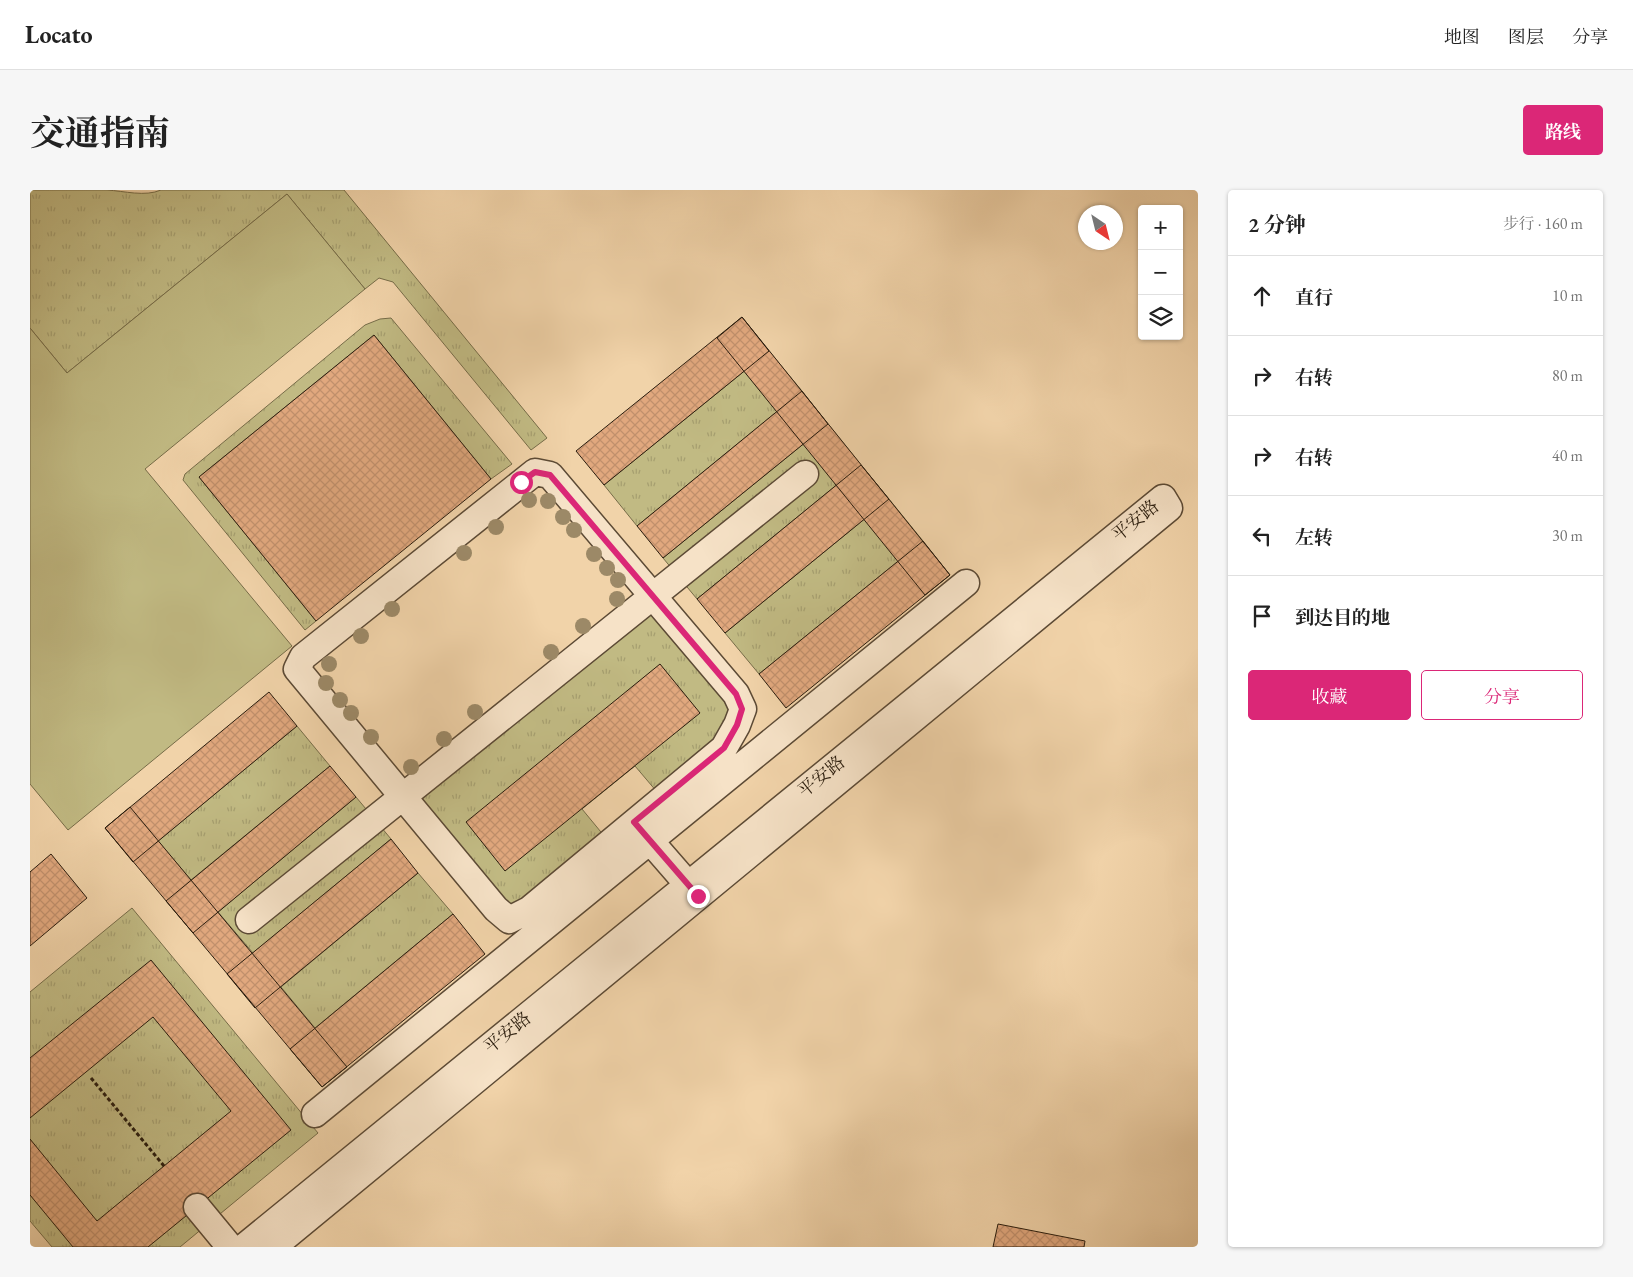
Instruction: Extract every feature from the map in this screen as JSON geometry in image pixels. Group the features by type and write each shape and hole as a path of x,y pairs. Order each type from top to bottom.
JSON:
{"street":[{"path":"315,1114 642,831 724,748 737,725 742,709 736,694 550,475 535,472 303,657 297,669 496,909 509,920 529,910 642,831 966,583"},
{"path":"249,920 805,474"},
{"name":"平安路","path":"244,1247 693,890 1169,508 1163,498 693,890 273,1247"},
{"path":"642,831 693,890"},
{"path":"198,1207 230,1247"}],"path":[{"path":"92,1078 164,1166"}],"green space":[{"path":"30,190 107,190 148,193 161,190 344,190 547,438 531,450 393,282 379,278 365,289 287,194 67,373 30,328"},
{"path":"287,194 365,289 145,469 292,646 68,830 30,784 30,328 67,373"},
{"path":"391,318 512,464 491,479 374,335 199,477 316,621 305,630 183,480 185,474 365,325 380,319"},
{"path":"769,351 802,391 637,526 604,485"},
{"path":"828,424 861,465 697,599 663,558"},
{"path":"889,499 923,541 759,674 725,633"},
{"path":"653,596 743,709 663,799 635,766 582,809 610,843 509,920 402,797"},
{"path":"297,726 330,766 191,880 158,841"},
{"path":"356,797 391,839 253,953 218,912"},
{"path":"418,873 453,914 315,1028 281,987"},
{"path":"132,908 318,1133 180,1247 52,1247 30,1221 30,992"}],"building":[{"path":"742,317 769,351 604,485 576,451"},
{"path":"742,317 950,575 925,595 717,338"},
{"path":"374,335 491,479 316,621 199,477"},
{"path":"802,391 828,424 663,558 637,526"},
{"path":"861,465 889,499 725,633 697,599"},
{"path":"923,541 950,575 786,708 759,674"},
{"path":"660,664 700,713 505,871 466,822"},
{"path":"269,692 297,726 133,862 105,828"},
{"path":"330,766 356,797 193,933 166,901"},
{"path":"130,807 347,1067 322,1087 105,828"},
{"path":"391,839 418,873 255,1008 227,974"},
{"path":"51,854 87,898 30,946 30,872"},
{"path":"453,914 485,954 322,1087 290,1049"},
{"path":"151,960 291,1130 148,1247 73,1247 30,1195 30,1139 97,1221 231,1111 153,1017 30,1118 30,1058"},
{"path":"998,1224 1085,1241 1084,1247 993,1247"}],"route":[{"path":"521,482 535,472 550,475 736,694 742,709 737,725 724,748 634,822 698,896"}]}
